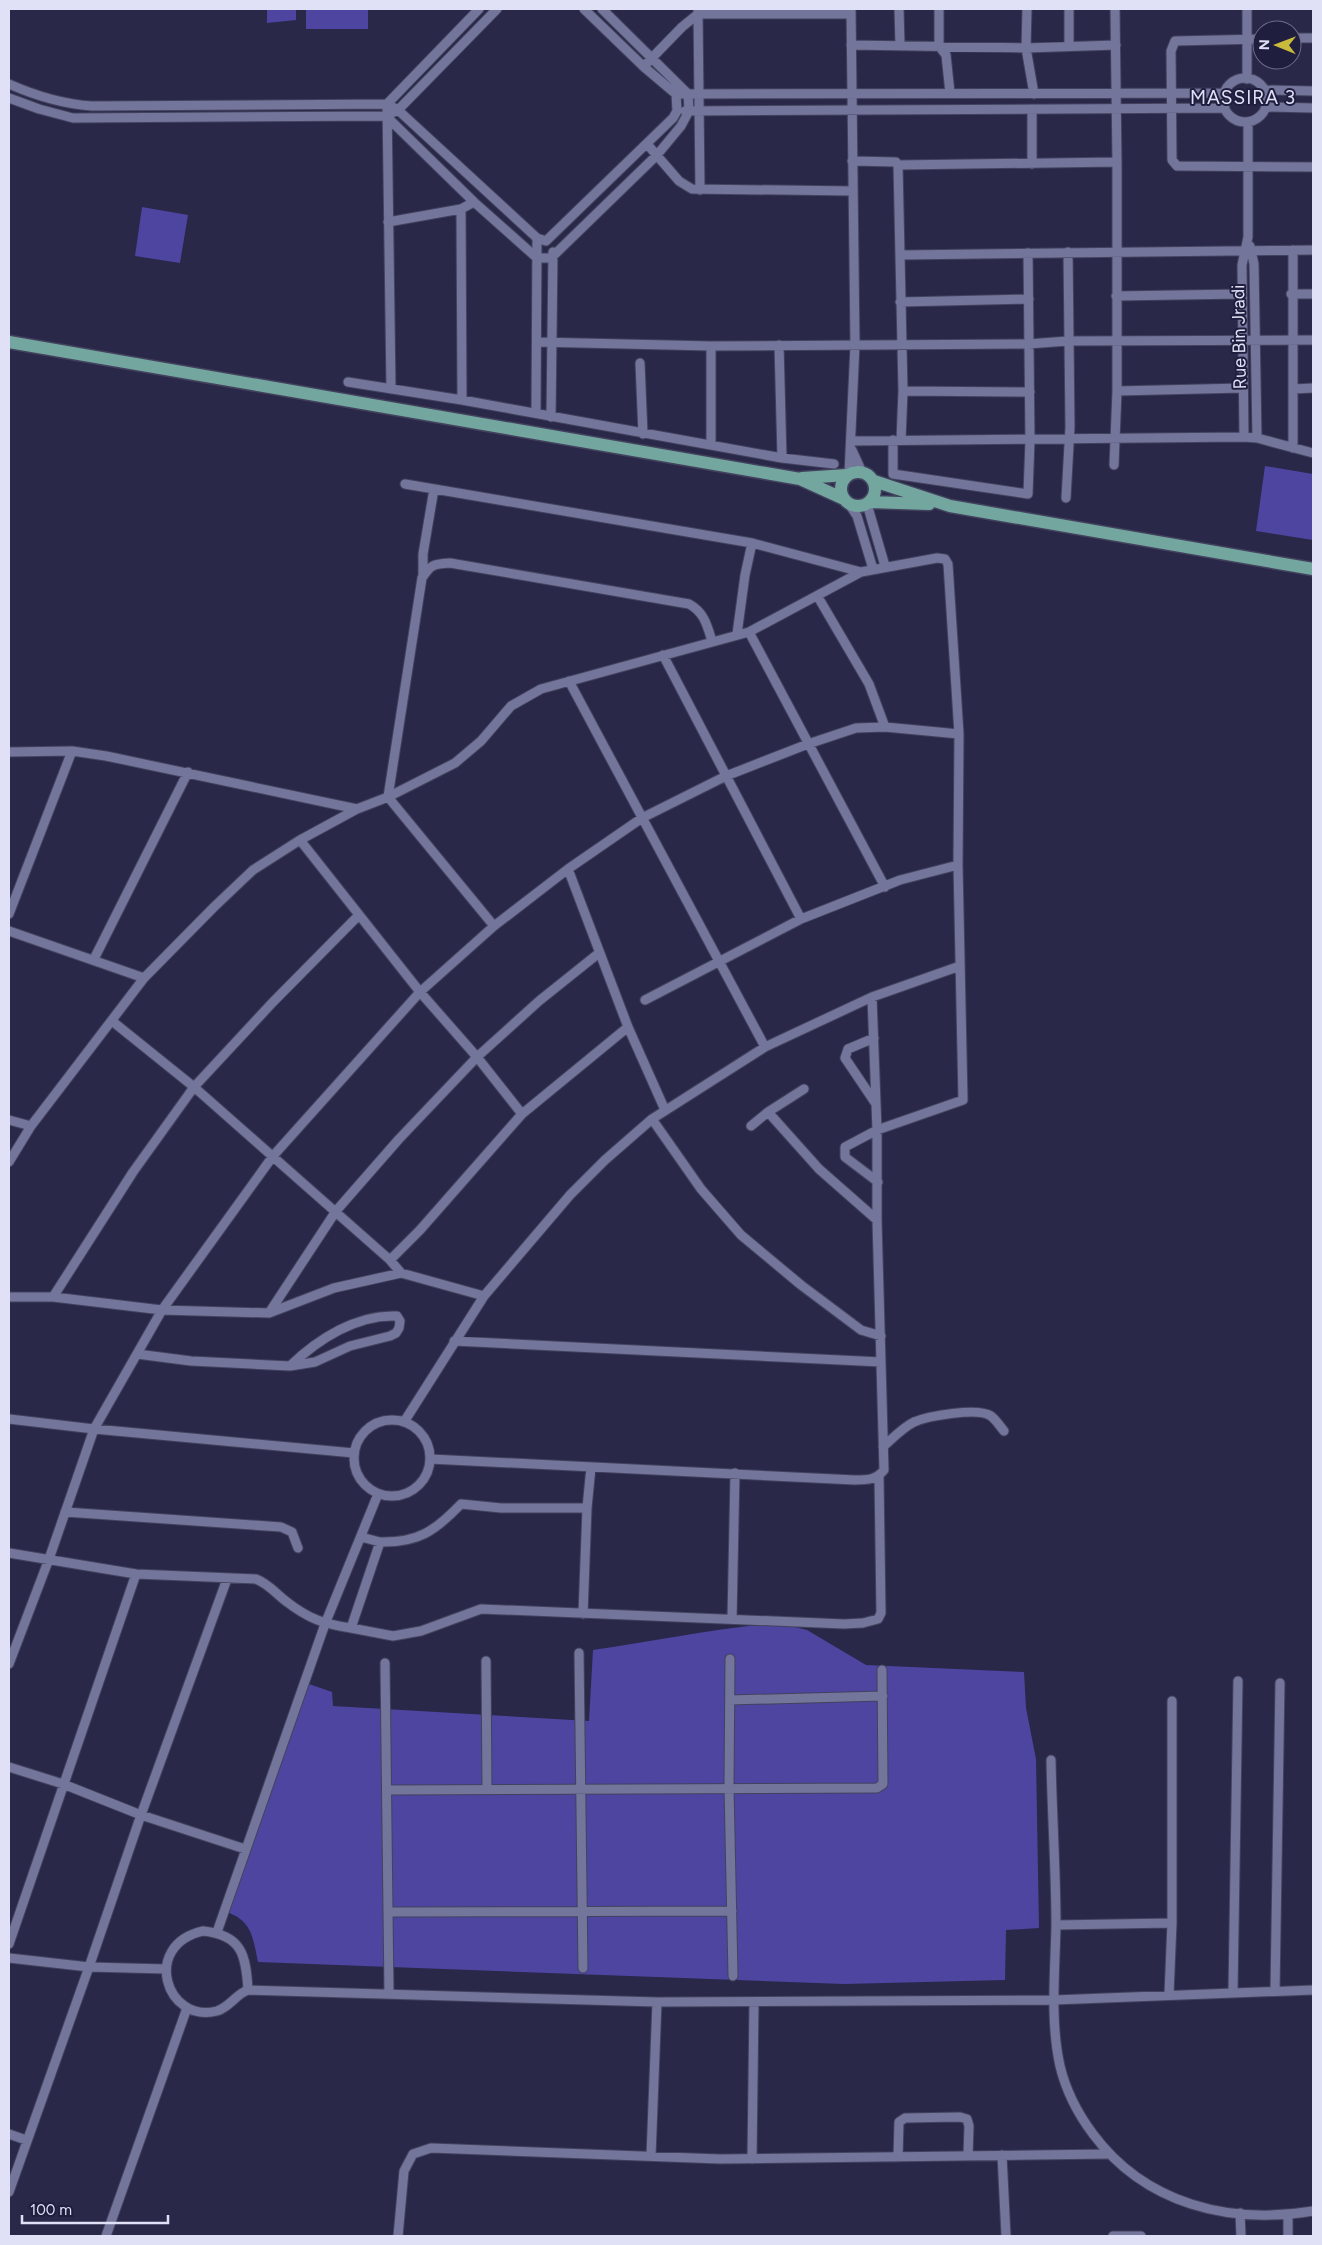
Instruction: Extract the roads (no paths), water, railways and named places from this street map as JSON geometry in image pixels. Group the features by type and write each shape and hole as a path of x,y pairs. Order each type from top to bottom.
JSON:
{"main road":[{"path":"9,342 800,479 853,474 869,475 874,481 939,504"},
{"path":"846,501 841,486 853,474"},
{"path":"800,479 860,506 868,503 939,504 1313,569"},
{"path":"868,503 874,496 874,481"}],"street":[{"path":"391,389 387,104 479,9"},
{"path":"9,98 39,110 73,118 386,116 398,110 497,9"},
{"path":"584,9 644,67 676,94 1224,93"},
{"path":"386,116 474,202 537,258 548,259 657,155 681,126 690,111 688,94 602,9"},
{"path":"900,9 900,45"},
{"path":"940,9 939,46 946,55 950,92"},
{"path":"1027,9 1026,48 1034,94"},
{"path":"1069,9 1069,45"},
{"path":"1114,465 1117,340 1115,9"},
{"path":"1247,9 1247,79"},
{"path":"644,67 698,12 851,11 855,344 853,474"},
{"path":"698,12 700,190"},
{"path":"1252,40 1175,41 1172,51 1171,158 1175,165 1313,167"},
{"path":"851,45 1026,48 1116,44"},
{"path":"1247,79 1258,83 1264,90 1267,100 1266,107 1260,116 1248,122 1233,118 1224,108 1224,93 1234,82 1247,79"},
{"path":"9,84 42,97 73,105 387,104 398,110 537,238 546,242 673,118 677,111 676,94"},
{"path":"1264,90 1313,91"},
{"path":"1266,107 1313,108"},
{"path":"677,111 1224,108"},
{"path":"1032,109 1032,164"},
{"name":"Rue Bin Jradi","path":"1244,437 1241,294 1242,265 1248,250 1248,122"},
{"path":"647,144 679,181 686,186 700,190 853,191"},
{"path":"852,161 894,162 898,165 1117,162"},
{"path":"898,165 903,391 893,474 1028,494 1030,440 1028,253"},
{"path":"388,222 461,208 474,202"},
{"path":"461,208 462,400"},
{"path":"551,417 554,235"},
{"path":"536,414 537,238"},
{"name":"Rue Bin Jradi","path":"1248,250 1254,264 1257,438"},
{"path":"1293,250 1291,294 1294,389 1293,448"},
{"path":"901,255 1313,250"},
{"path":"1066,498 1070,440 1068,252"},
{"path":"1116,296 1241,294"},
{"path":"1291,294 1313,294"},
{"path":"900,302 1029,299"},
{"path":"537,342 711,346 1028,344 1068,340 1313,340"},
{"path":"779,345 782,458"},
{"path":"711,346 711,445"},
{"path":"640,363 643,434"},
{"path":"348,382 462,400 782,458 834,464"},
{"path":"1116,391 1243,388"},
{"path":"1294,389 1313,388"},
{"path":"903,391 1030,392"},
{"path":"852,445 897,440 1244,437 1257,438 1313,453"},
{"path":"405,484 752,543 862,572"},
{"path":"434,489 388,797 494,926"},
{"path":"846,501 857,516 873,569"},
{"path":"868,503 885,566"},
{"path":"737,634 745,575 752,543"},
{"path":"9,1162 31,1126 144,978 253,870 300,840 357,809 388,797 455,763 468,753 511,706 541,690 749,632 862,572 885,566 937,558 945,559 948,564 959,734 958,865 963,1100 877,1130 848,1145 844,1151 845,1157 878,1182"},
{"path":"422,578 429,567 438,563 450,562 689,604 698,609 704,618 712,641"},
{"path":"818,597 869,684 885,726"},
{"path":"749,632 885,886"},
{"path":"663,655 801,919"},
{"path":"569,681 765,1047"},
{"path":"9,1664 66,1512 94,1429 162,1310 273,1156 420,992 494,926 568,869 642,818 726,776 808,744 856,728 885,726 959,734"},
{"path":"9,752 72,751 188,772 357,809"},
{"path":"9,914 72,751"},
{"path":"94,960 188,772"},
{"path":"300,840 420,992 477,1057 522,1114"},
{"path":"646,1000 801,919 900,880 958,865"},
{"path":"568,869 628,1027 665,1110"},
{"path":"53,1297 133,1172 194,1087 273,1002 359,915"},
{"path":"9,931 144,978"},
{"path":"269,1313 336,1211 399,1139 477,1057 540,1001 599,953"},
{"path":"404,1422 484,1296 570,1195 605,1160 652,1119 765,1047 872,997 960,966"},
{"path":"430,1459 854,1480 869,1480 878,1476 884,1470 877,1220 877,1130 872,997"},
{"path":"112,1021 194,1087 336,1211 390,1260 401,1273"},
{"path":"390,1260 522,1114 628,1027"},
{"path":"874,1038 848,1049 845,1058 876,1104"},
{"path":"751,1126 768,1112 804,1089"},
{"path":"768,1112 819,1168 877,1220"},
{"path":"652,1119 701,1189 741,1235 801,1285 861,1330 881,1336"},
{"path":"9,1120 31,1126"},
{"path":"9,1297 53,1297 162,1310 269,1313 334,1288 401,1273 484,1296"},
{"path":"138,1354 191,1361 290,1366 315,1362 350,1346 390,1336 400,1328 398,1316 389,1315 354,1324 310,1347 290,1366"},
{"path":"454,1341 881,1362"},
{"path":"883,1447 914,1422 959,1412 977,1412 991,1416 1004,1431"},
{"path":"9,1419 94,1429 354,1453"},
{"path":"391,1420 404,1422 415,1427 423,1436 428,1447 430,1459 427,1472 420,1484 409,1492 396,1496 378,1494 364,1483 357,1474 354,1453 359,1439 367,1429 378,1422 391,1420"},
{"path":"583,1614 587,1508 591,1467"},
{"path":"732,1619 735,1473"},
{"path":"9,1553 136,1574 256,1579 266,1583 296,1608 325,1624 393,1636 421,1631 481,1609 844,1624 862,1623 878,1619 881,1613 882,1584 878,1476"},
{"path":"217,1932 325,1624 378,1494"},
{"path":"361,1537 380,1542 409,1540 440,1526 461,1504 501,1508 587,1508"},
{"path":"66,1512 281,1527 292,1532 298,1548"},
{"path":"351,1628 380,1542"},
{"path":"9,1944 136,1574"},
{"path":"9,2192 141,1815 227,1579"},
{"path":"579,1653 583,1968"},
{"path":"730,1659 729,1787 733,1976"},
{"path":"486,1661 487,1788"},
{"path":"385,1663 389,1993"},
{"path":"387,1790 729,1787 877,1788 883,1784 884,1696 882,1670"},
{"path":"1233,1992 1238,1681"},
{"path":"1275,1991 1280,1683"},
{"path":"730,1700 884,1696"},
{"path":"1169,1994 1172,1923 1172,1701"},
{"path":"1051,1760 1056,1925 1054,2000 1060,2066 1067,2088 1081,2116 1108,2154 1133,2176 1171,2198 1240,2213 1288,2214 1313,2211"},
{"path":"9,1767 63,1784 141,1815 245,1849"},
{"path":"388,1912 732,1911"},
{"path":"1056,1925 1172,1923"},
{"path":"248,1990 247,1968 240,1948 233,1941 217,1932 203,1931 191,1933 172,1949 166,1969 169,1986 176,1999 187,2008 202,2012 217,2011 231,2004 241,1992 248,1990 657,2002 754,2002 1054,2000 1169,1994 1313,1990"},
{"path":"9,1958 89,1967 166,1969"},
{"path":"651,2156 657,2002"},
{"path":"752,2159 754,2002"},
{"path":"106,2236 187,2008"},
{"path":"898,2157 899,2122 904,2118 960,2117 967,2119 969,2126 968,2156"},
{"path":"9,2134 26,2140"},
{"path":"398,2236 404,2171 413,2154 420,2150 431,2148 752,2159 1108,2154"},
{"path":"1002,2155 1006,2236"},
{"path":"1240,2213 1241,2236"},
{"path":"1288,2214 1288,2236"},
{"path":"1114,2236 1141,2236"}],"district":[{"name":"MASSIRA 3","path":"1243,97"}]}
